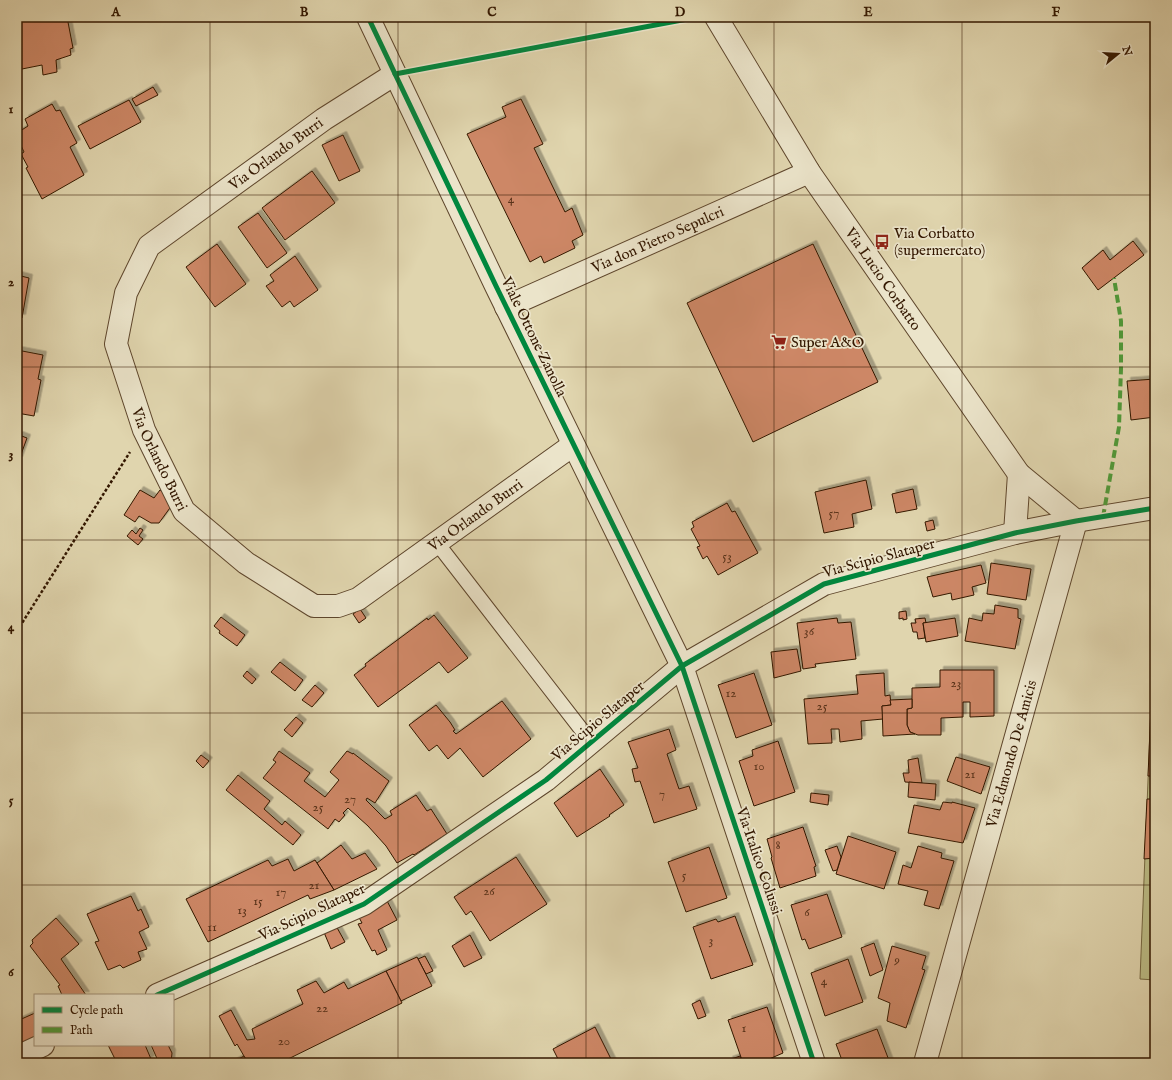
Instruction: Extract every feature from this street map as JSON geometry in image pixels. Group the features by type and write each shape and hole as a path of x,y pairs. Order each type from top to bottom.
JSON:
{"street":[{"name":"Viale Ottone Zanolla","path":"368,17 506,307 682,666"},
{"name":"Via Lucio Corbatto","path":"716,17 809,172 1019,474 1076,521"},
{"name":"Via Orlando Burri","path":"395,74 324,119 149,246 126,293 116,344 144,430 184,511 246,563 314,606 338,606 358,599 573,444"},
{"name":"Via don Pietro Sepulcri","path":"506,307 809,172"},
{"path":"1015,533 1019,474"},
{"path":"1076,521 1155,508"},
{"name":"Via Scipio Slataper","path":"159,994 364,904 546,780 682,666 824,584 1015,533 1076,521"},
{"name":"Via Edmondo De Amicis","path":"925,1063 1076,521"},
{"name":"Via Italico Colussi","path":"682,666 814,1063"},
{"path":"17,1057 41,1046"}],"lane":[{"path":"437,543 591,742"}],"path":[{"path":"17,631 144,430"}],"green space":[{"path":"1151,706 1155,706 1155,980 1140,979"}],"building":[{"path":"17,17 67,17 73,48 70,49 71,55 56,60 57,72 43,75 42,65 17,70"},
{"path":"153,87 158,95 136,106 132,99"},
{"path":"521,99 543,144 534,148 565,212 572,208 583,235 572,241 575,248 544,263 541,256 530,262 467,134 506,117 502,107"},
{"path":"129,100 141,122 90,149 78,126"},
{"path":"52,104 56,111 60,110 77,143 70,147 84,175 42,199 26,168 28,167 21,154 24,152 17,137 17,133 28,126 25,119"},
{"path":"343,135 360,171 339,181 322,145"},
{"path":"312,171 335,203 285,240 262,208"},
{"path":"258,213 287,253 267,268 238,227"},
{"path":"1133,241 1144,255 1098,290 1082,268 1103,250 1110,260"},
{"path":"217,244 246,284 215,307 186,267"},
{"path":"813,244 878,382 753,442 687,303"},
{"path":"295,256 318,290 294,307 290,301 282,307 266,286 274,281 270,275"},
{"path":"17,275 29,278 22,318 17,317"},
{"path":"17,350 43,355 38,379 41,380 34,416 17,413"},
{"path":"1155,379 1155,417 1131,420 1127,381"},
{"path":"19,435 27,438 19,460 17,459 17,443"},
{"path":"866,480 872,509 852,514 854,527 824,533 815,492"},
{"path":"913,489 917,509 896,513 892,494"},
{"path":"140,490 154,498 160,490 175,501 159,523 151,523 139,516 135,522 124,515"},
{"path":"727,503 732,512 735,511 758,553 718,575 707,556 703,559 697,547 700,546 691,529 694,527 692,522"},
{"path":"933,520 935,529 927,531 925,522"},
{"path":"140,528 143,530 139,536 143,539 138,545 127,536 132,530 136,534"},
{"path":"991,563 1031,569 1026,600 987,594"},
{"path":"981,565 986,583 972,587 974,595 952,600 951,593 933,597 927,577"},
{"path":"995,605 1018,609 1018,618 1021,619 1015,649 965,641 969,618 982,621 983,613 994,614"},
{"path":"360,609 366,618 359,623 353,614"},
{"path":"906,611 907,619 899,619 899,612"},
{"path":"434,615 468,658 448,673 439,662 378,707 354,675 366,666 365,664 427,618 428,620"},
{"path":"221,617 245,635 237,646 219,633 220,631 214,626"},
{"path":"837,618 838,623 851,622 856,659 815,664 816,667 803,669 797,623"},
{"path":"925,618 926,623 923,623 925,638 918,639 917,632 913,632 911,623 916,623 915,619"},
{"path":"955,618 958,636 926,642 923,623"},
{"path":"797,649 801,671 774,678 771,652"},
{"path":"280,662 303,680 295,691 271,672"},
{"path":"940,670 994,670 994,716 970,717 970,702 963,702 963,717 941,718 941,735 918,735 910,732 907,725 907,709 912,708 912,688 940,687"},
{"path":"247,671 256,679 252,684 243,676"},
{"path":"754,673 772,725 736,738 718,685"},
{"path":"884,673 885,696 890,695 891,705 882,706 883,719 861,721 862,739 840,742 839,729 831,729 832,743 808,744 804,699 858,694 856,675"},
{"path":"315,685 324,693 312,707 302,700"},
{"path":"912,699 912,708 907,709 907,725 910,732 915,734 883,736 882,706 891,705 890,700"},
{"path":"502,701 531,739 483,777 460,748 448,759 437,745 429,751 409,725 436,705 450,722 455,730 453,731 456,734"},
{"path":"1151,706 1155,706 1155,776 1148,776"},
{"path":"296,717 303,723 292,737 284,730"},
{"path":"669,729 676,750 667,754 679,789 689,786 697,809 654,823 640,781 635,782 632,769 638,768 628,742"},
{"path":"778,741 795,792 754,806 739,761 753,756 752,750"},
{"path":"279,751 310,773 304,781 325,797 339,780 330,772 347,751 353,753 389,781 375,803 367,798 366,800 385,819 392,815 390,811 416,795 427,811 431,809 447,834 414,855 413,854 397,863 386,846 368,826 348,808 343,813 345,815 339,822 335,819 328,829 263,778 276,762 273,760"},
{"path":"201,755 209,761 203,768 196,761"},
{"path":"956,757 990,767 981,794 947,781"},
{"path":"918,758 922,783 905,782 903,773 909,773 908,760"},
{"path":"600,769 624,805 609,815 610,816 577,837 554,803"},
{"path":"238,775 270,801 264,809 282,825 285,821 301,835 293,845 226,790"},
{"path":"909,782 936,784 935,800 908,797"},
{"path":"811,793 829,795 828,805 810,802"},
{"path":"1147,799 1155,799 1155,858 1144,859"},
{"path":"943,802 952,802 975,808 963,843 908,833 914,805 940,810"},
{"path":"803,827 816,866 814,867 816,876 780,888 767,839"},
{"path":"848,836 896,852 884,889 836,874"},
{"path":"341,845 352,859 365,853 377,869 334,890 317,863"},
{"path":"837,846 841,857 837,870 833,871 825,850"},
{"path":"918,846 942,853 941,858 954,861 939,909 924,905 928,891 898,884 903,865 911,868"},
{"path":"709,847 727,898 686,912 668,862"},
{"path":"516,857 547,904 490,941 471,911 466,915 454,897"},
{"path":"288,859 294,871 315,860 334,890 310,899 308,895 208,942 186,899 268,860 272,866"},
{"path":"827,894 842,937 809,949 805,939 802,940 791,905"},
{"path":"131,896 138,911 141,909 149,927 139,932 147,949 138,952 141,960 123,968 120,965 108,970 95,942 99,941 87,914"},
{"path":"385,897 397,920 378,930 387,950 377,955 375,950 372,951 358,924 362,923 356,912"},
{"path":"735,916 753,965 711,979 693,927 716,919 718,922"},
{"path":"56,918 79,944 61,959 85,994 62,994 58,986 60,985 30,946 33,943 32,940"},
{"path":"335,924 345,942 331,949 323,930"},
{"path":"470,935 482,958 464,967 452,946"},
{"path":"874,943 883,970 870,976 861,948"},
{"path":"892,946 926,956 922,969 925,970 906,1028 887,1021 890,1003 878,998"},
{"path":"425,956 433,971 426,974 418,959"},
{"path":"417,957 432,986 401,1001 386,971"},
{"path":"848,959 863,1002 825,1016 811,973"},
{"path":"386,971 402,1003 280,1063 248,1063 237,1044 235,1046 219,1016 231,1010 247,1040 255,1039 252,1029 303,1004 297,990 316,981 324,993 344,982 348,989"},
{"path":"700,1000 706,1016 698,1019 692,1004"},
{"path":"767,1007 783,1053 760,1063 759,1060 750,1063 743,1063 728,1020"},
{"path":"34,1013 34,1040 17,1049 17,1021"},
{"path":"595,1027 613,1063 560,1063 553,1049"},
{"path":"877,1029 890,1063 843,1063 836,1044"},
{"path":"108,1046 145,1046 151,1059 147,1061 148,1063 117,1063"},
{"path":"151,1046 168,1046 172,1053 171,1063 159,1063"},
{"path":"244,1056 248,1063 233,1063 233,1062"},
{"path":"740,1056 743,1063 730,1063 729,1060"}],"marked path":[{"path":"1103,517 1119,427 1121,321 1114,278"}],"cycle path":[{"path":"368,17 496,286 682,666 814,1063"},
{"path":"395,74 698,17"},
{"path":"159,994 364,904 546,780 682,666 824,584 1015,533 1155,508"}],"place":[{"name":"Via Corbatto (supermercato)","path":"882,242"},
{"name":"Super A&O","path":"779,342"}]}
